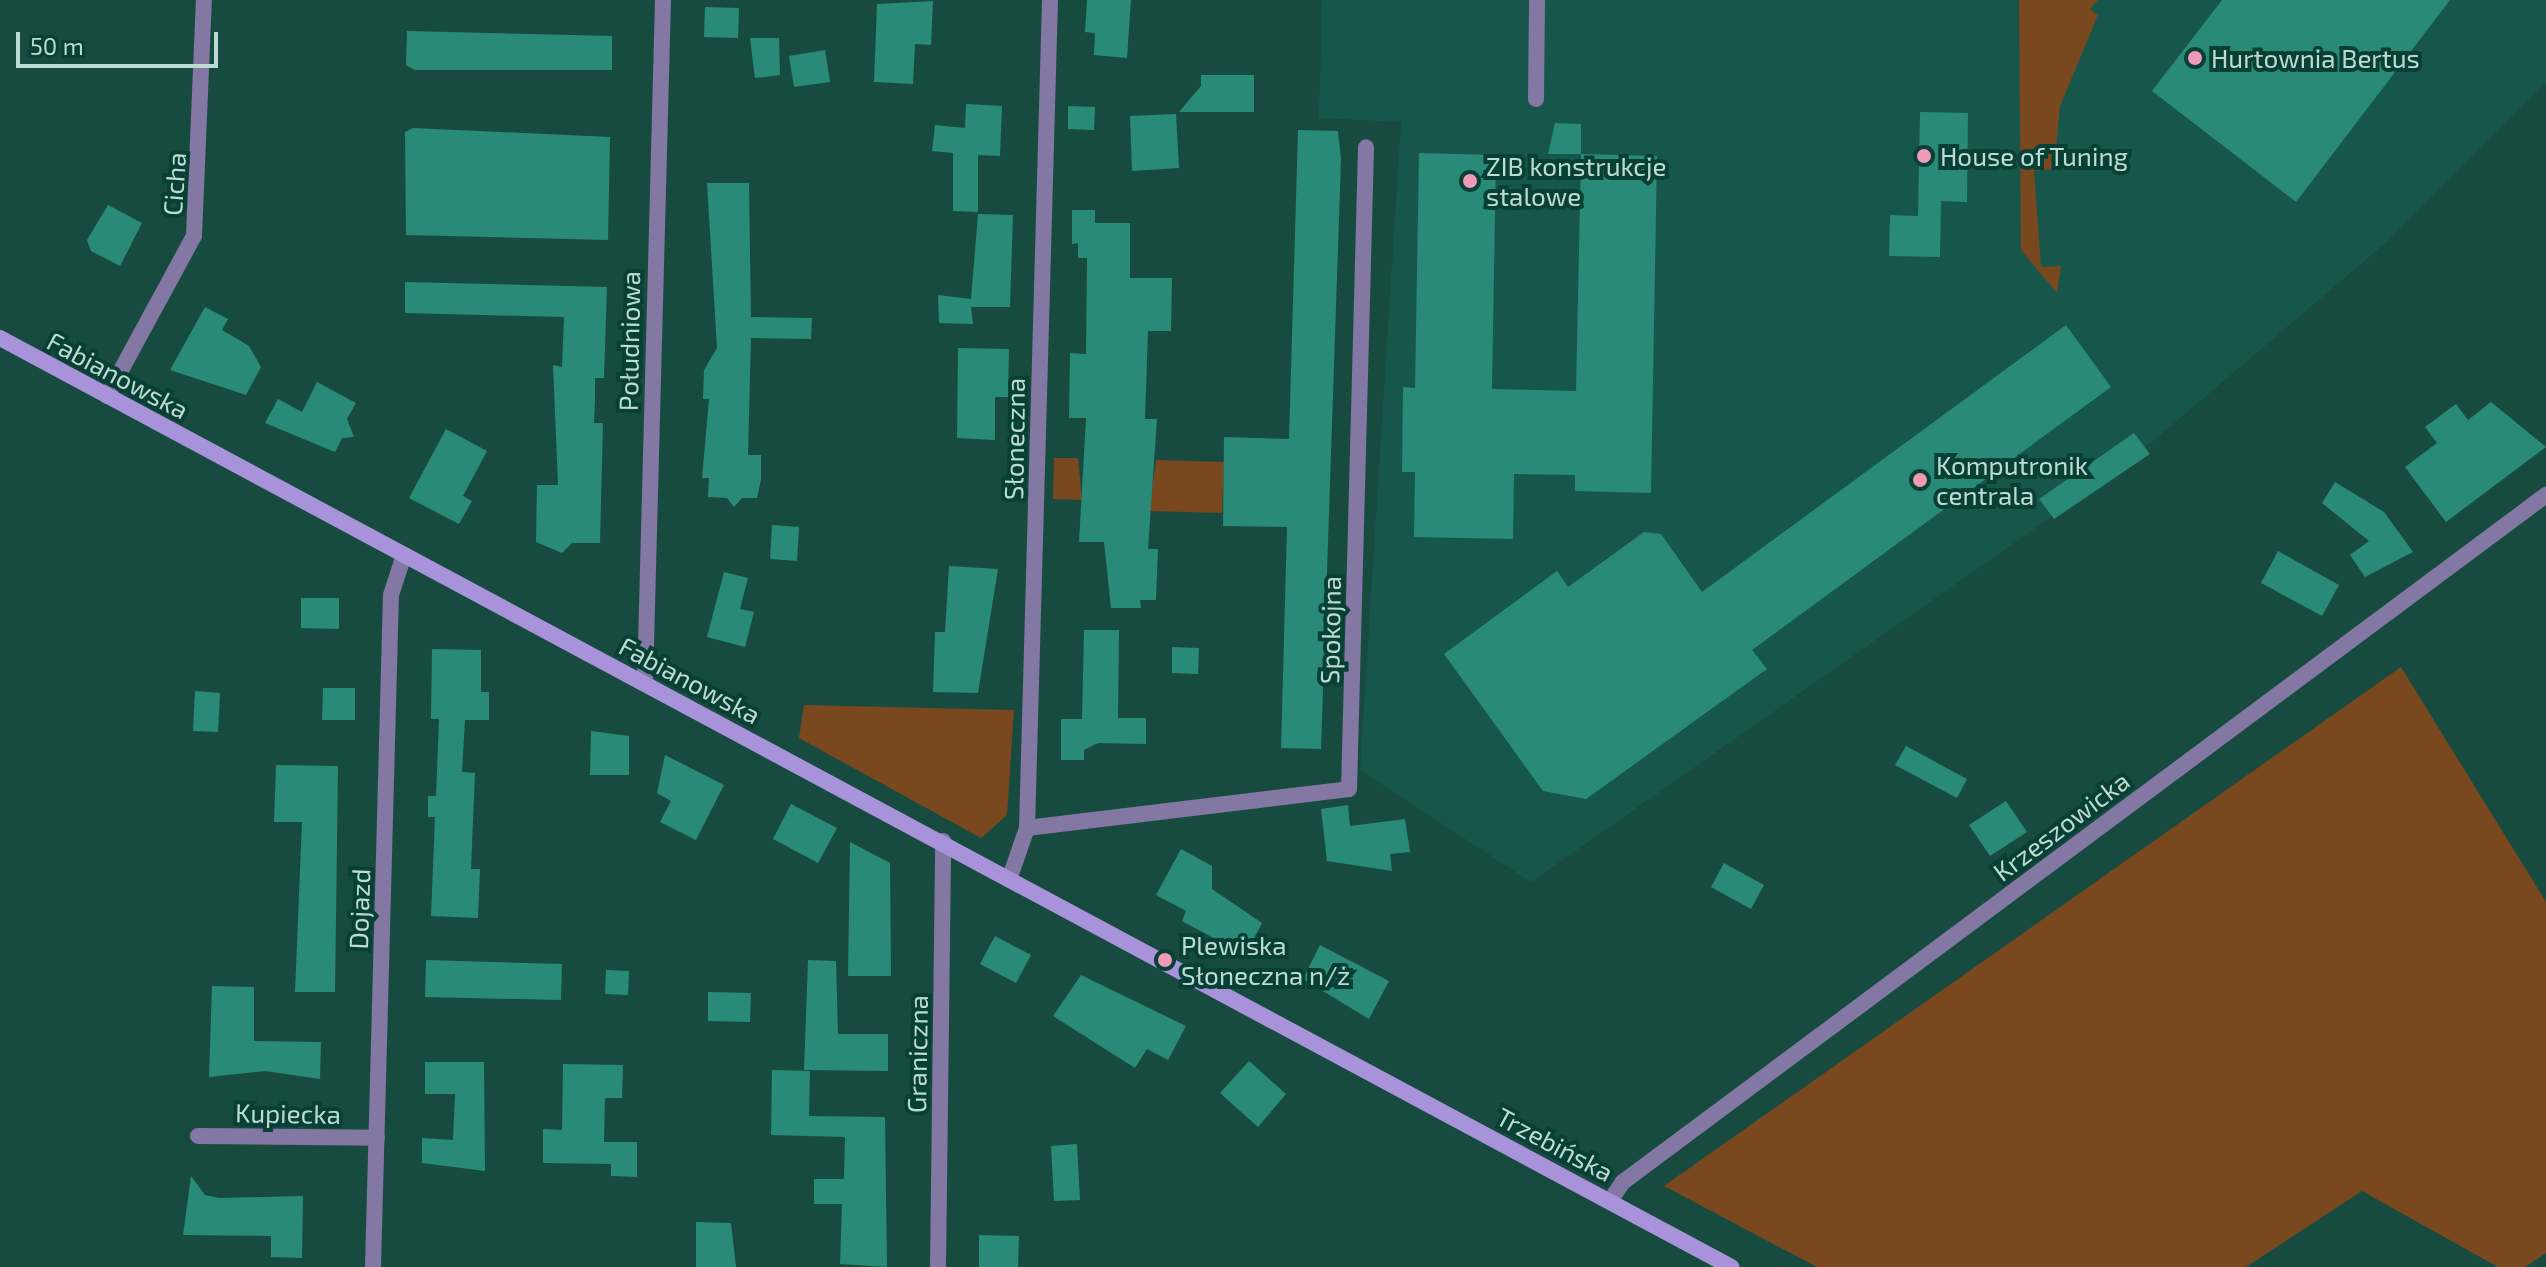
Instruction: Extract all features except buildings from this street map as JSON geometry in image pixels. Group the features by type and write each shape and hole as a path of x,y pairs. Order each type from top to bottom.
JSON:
{"street":[{"name":"Cicha","path":"107,396 194,236 204,0"},
{"name":"Południowa","path":"645,683 663,0"},
{"name":"Słoneczna","path":"1010,877 1027,828 1050,0"},
{"path":"1536,99 1537,0"},
{"name":"Spokojna","path":"1027,828 1349,789 1366,147"},
{"name":"Fabianowska","path":"0,338 1357,1064"},
{"name":"Krzeszowicka","path":"1610,1201 1636,1172 2546,495"},
{"name":"Dojazd","path":"373,1267 391,595 404,555"},
{"name":"Graniczna","path":"938,1267 943,841"},
{"name":"Trzebińska","path":"1357,1064 1731,1267"},
{"name":"Kupiecka","path":"198,1136 377,1138"}],"shaded area":[{"path":"1322,0 2546,0 2546,82 2390,239 2125,465 1531,882 1360,770 1401,122 1319,118"},
{"path":"2019,0 2098,0 2090,9 2098,15 2060,106 2054,169 2034,171 2041,267 2061,266 2057,293 2021,250"},
{"path":"1054,458 1078,458 1082,500 1053,499"},
{"path":"1156,460 1224,462 1222,513 1149,511"},
{"path":"2401,667 2546,902 2546,1253 2525,1267 2498,1267 2362,1191 2246,1267 1817,1267 1664,1186"},
{"path":"804,705 1014,710 1007,815 981,838 799,738"}],"place":[{"name":"Hurtownia Bertus","path":"2195,58"},
{"name":"House of Tuning","path":"1924,156"},
{"name":"ZIB konstrukcje stalowe","path":"1470,181"},
{"name":"Komputronik centrala","path":"1920,480"},
{"name":"Plewiska Słoneczna n/ż","path":"1165,960"}]}
